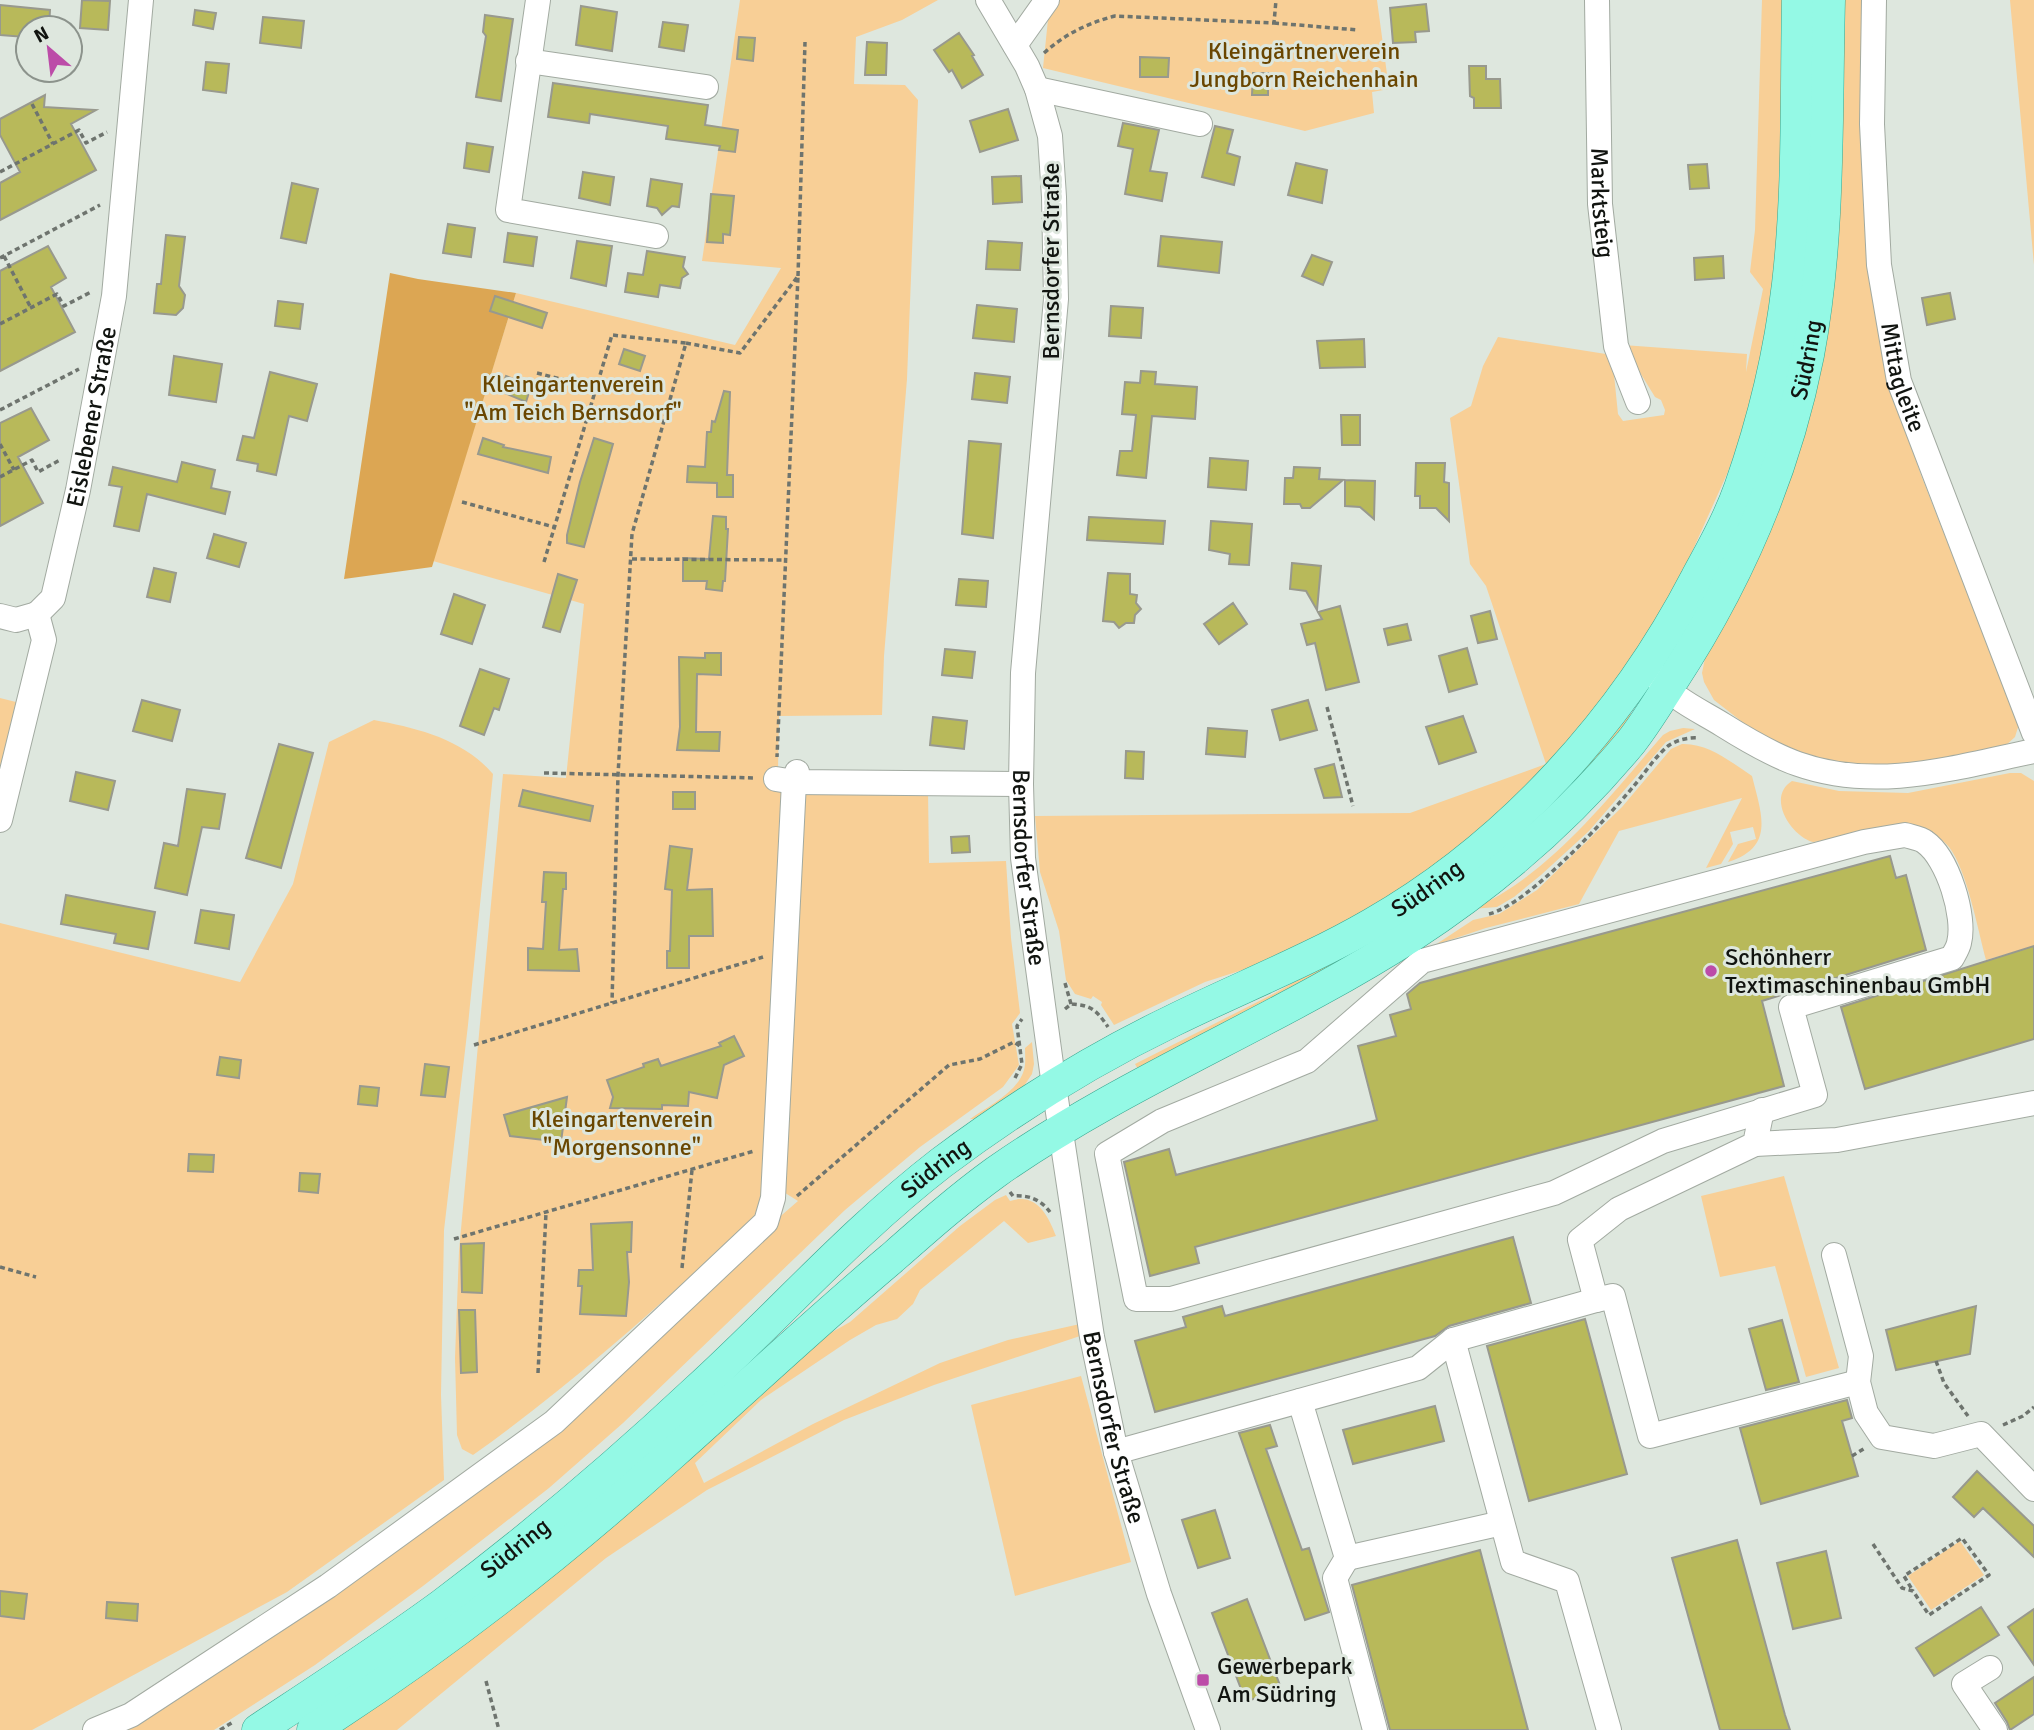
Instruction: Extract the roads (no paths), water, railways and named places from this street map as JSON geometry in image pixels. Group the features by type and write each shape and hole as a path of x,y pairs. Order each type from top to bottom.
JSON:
{"main road":[{"name":"Südring","path":"250,1723 368,1657 442,1605 528,1538 700,1388 870,1223 972,1141 1054,1086 1128,1043 1338,943 1404,905 1443,878 1510,824 1544,791 1647,663 1680,610 1713,548 1739,490 1770,386 1788,284 1798,0"},
{"name":"Südring","path":"313,1730 408,1666 522,1582 673,1453 856,1288 996,1173 1138,1084 1314,993 1410,937 1457,905 1510,865 1563,816 1636,737 1712,617 1751,539 1796,406 1807,356 1821,251 1829,0"}],"street":[{"name":"Eislebener Straße","path":"37,614 52,598 78,490 114,296 141,0"},
{"path":"538,0 508,210 656,236"},
{"name":"Bernsdorfer Straße","path":"988,0 1027,66 1037,89 1050,136 1056,299 1023,674 1023,858 1092,1337 1116,1452 1159,1594 1208,1730"},
{"path":"1015,45 1046,0"},
{"name":"Marktsteig","path":"1597,0 1600,204 1616,346 1638,402"},
{"name":"Mittagleite","path":"1874,0 1872,124 1879,265 1899,381 2034,733"},
{"path":"528,61 706,88"},
{"path":"1037,89 1200,124"},
{"path":"0,616 16,620 37,614 44,640 0,820"},
{"path":"1647,663 1666,691 1774,754 1826,772 1853,776 1909,776 2034,751"},
{"path":"95,1730 131,1715 328,1586 554,1422 765,1222 774,1198 789,778 1021,784"},
{"path":"1905,835 1925,841 1940,858 1960,913 1959,943 1952,958 1791,1007 1815,1095 1762,1110 1663,1140 1554,1193 1171,1299 1136,1299 1107,1154 1162,1121 1307,1061 1422,961 1864,842 1905,835"},
{"path":"1596,1300 1580,1240 1619,1209 1755,1144 1837,1140 2034,1103"},
{"path":"1755,1144 1762,1110"},
{"path":"1834,1255 1861,1356 1858,1382 1866,1413 1882,1437 1934,1446 1981,1434 2034,1489"},
{"path":"1116,1452 1418,1368 1453,1340 1613,1296 1650,1436 1858,1382"},
{"path":"1453,1340 1513,1562 1566,1581 1609,1730"},
{"path":"1300,1401 1347,1558"},
{"path":"1375,1730 1335,1578 1347,1558 1502,1523"},
{"path":"1990,1668 1965,1685 1995,1730"}],"place":[{"name":"Schönherr Textimaschinenbau GmbH","path":"1711,971"},
{"name":"Gewerbepark Am Südring","path":"1203,1680"}],"park label":[{"name":"Kleingärtnerverein Jungborn Reichenhain","path":"1304,65"},
{"name":"Kleingartenverein \"Am Teich Bernsdorf\"","path":"573,398"},
{"name":"Kleingartenverein \"Morgensonne\"","path":"622,1133"}]}
